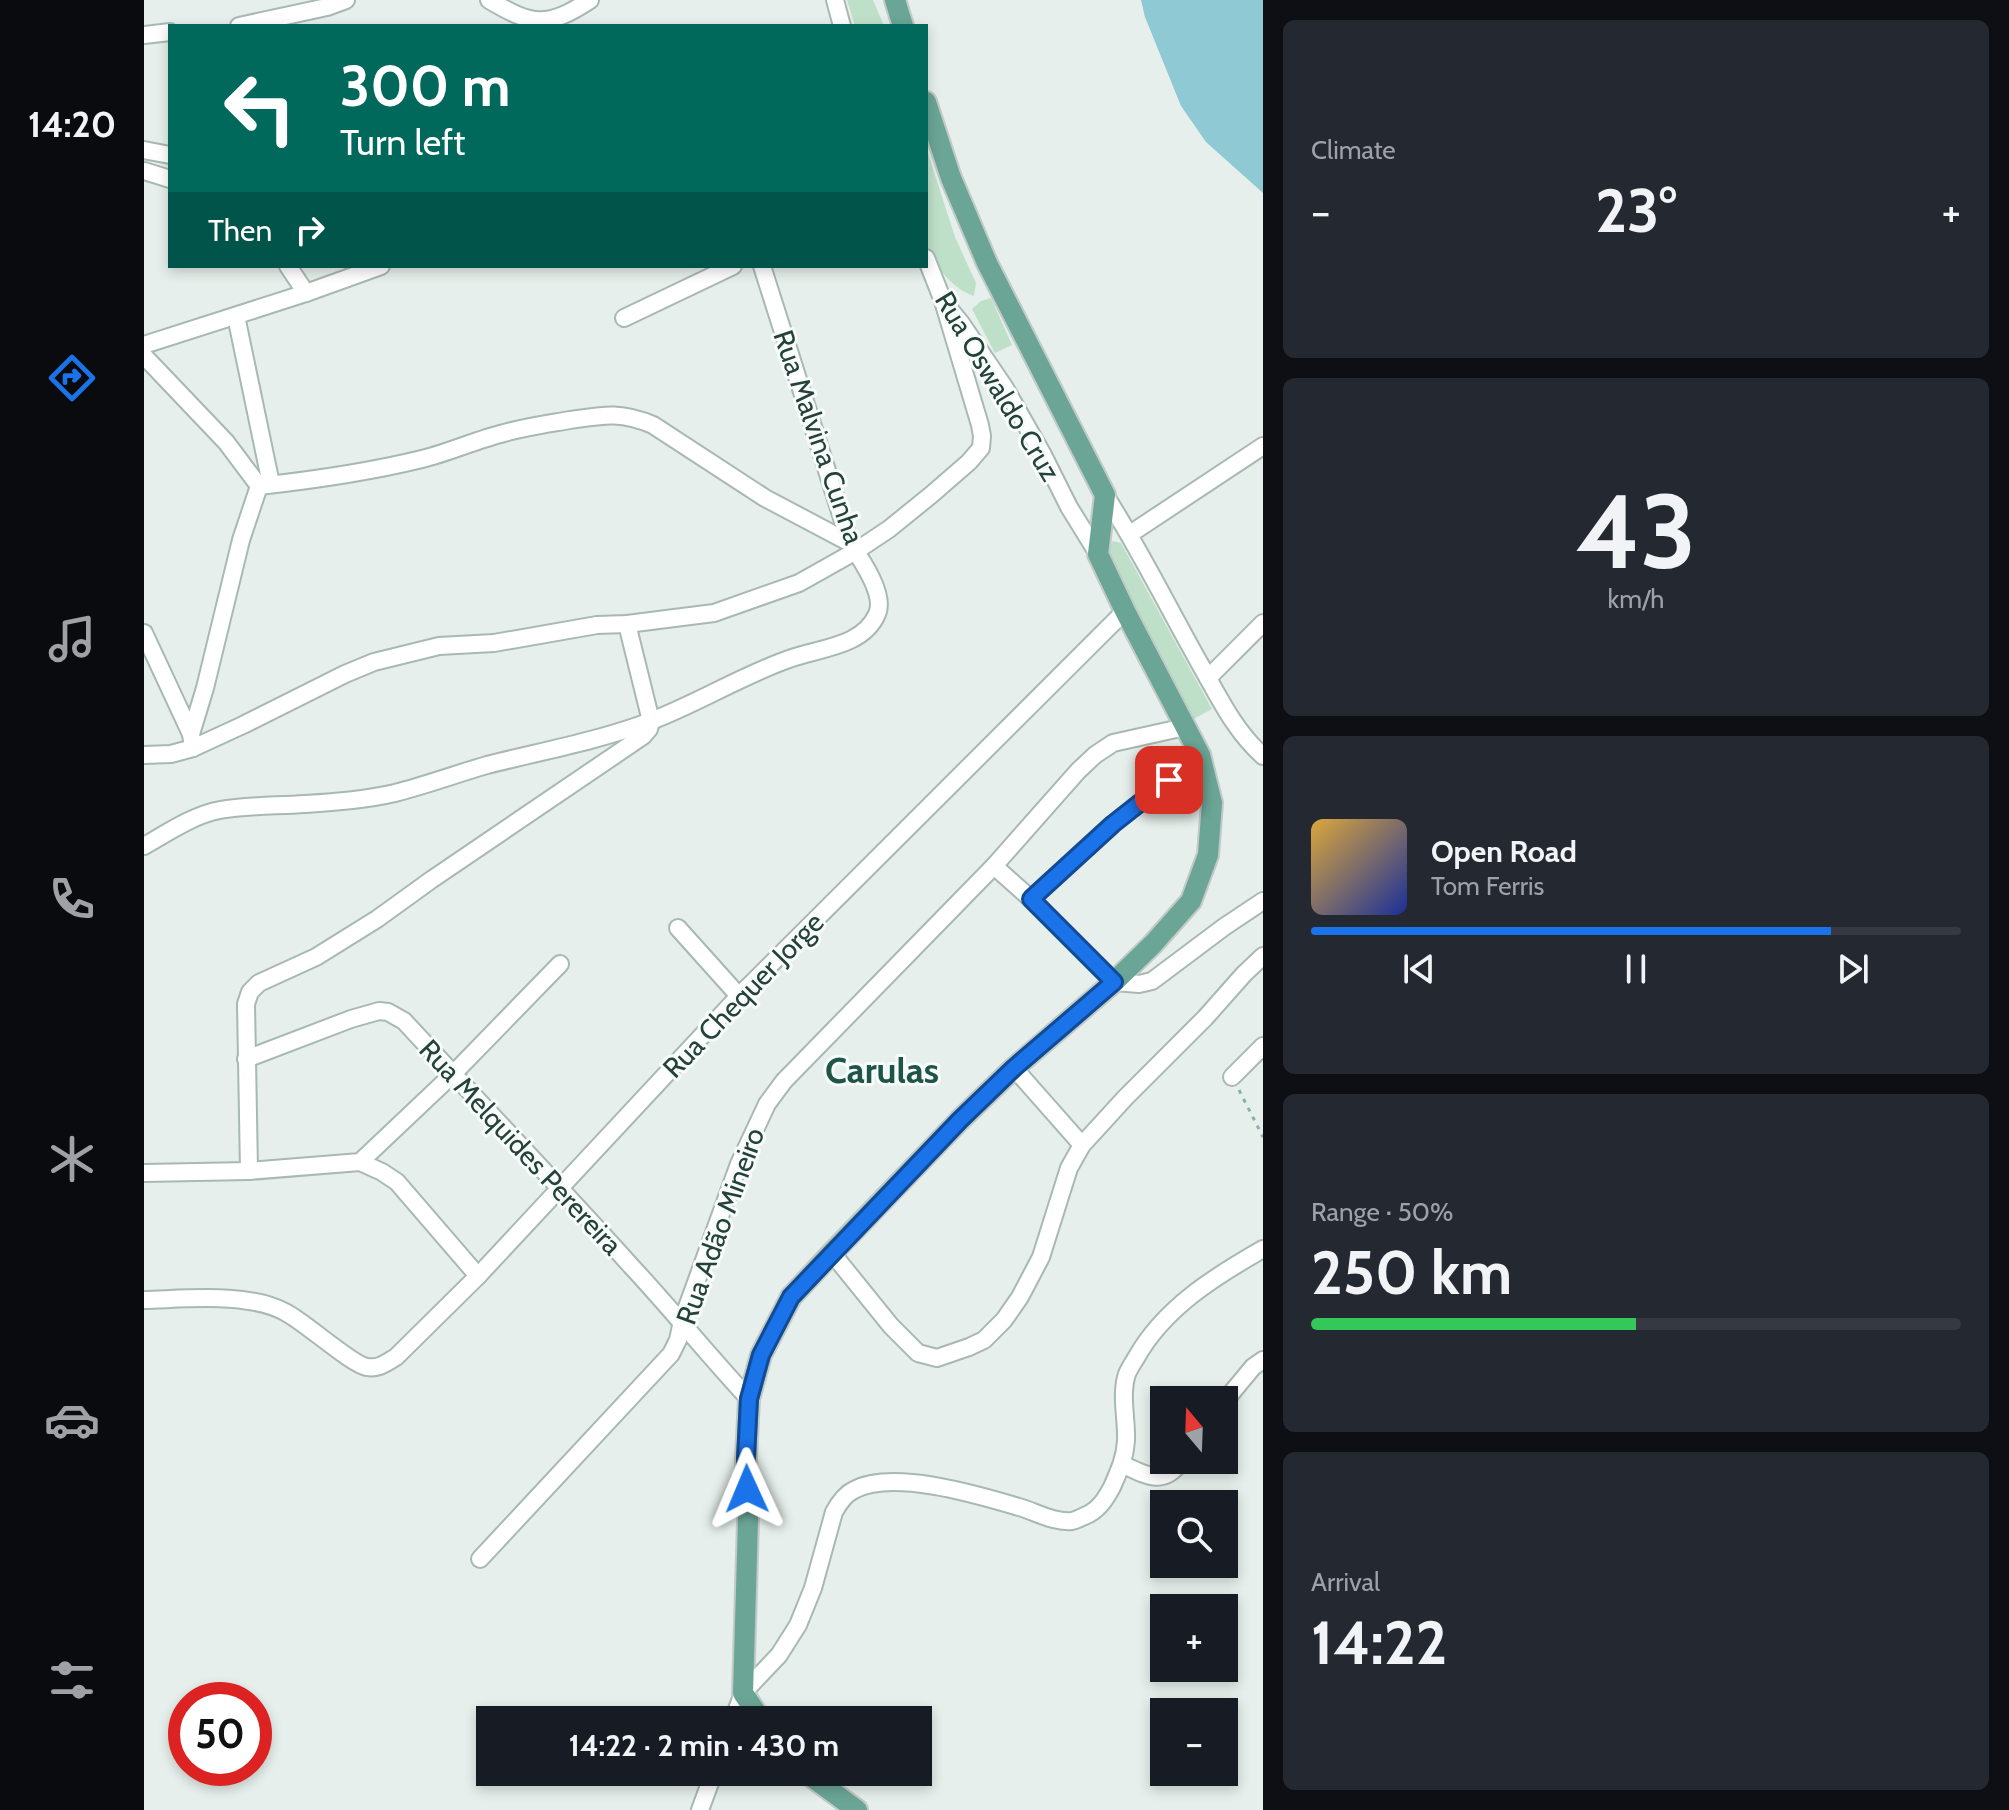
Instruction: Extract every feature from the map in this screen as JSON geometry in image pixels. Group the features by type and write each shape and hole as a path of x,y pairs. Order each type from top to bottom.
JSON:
{"main road":[{"path":"895,0 902,24"},
{"path":"752,1706 743,1693 749,1399 761,1355 791,1297 960,1120 1153,944 1191,901 1208,855 1212,803 1200,755 1098,554 1105,495 987,263 951,178 928,108"},
{"path":"824,1786 857,1810"}],"street":[{"path":"248,24 346,0"},
{"path":"489,0 524,19 549,20 569,13 590,0"},
{"path":"835,0 841,24"},
{"path":"144,35 168,32"},
{"path":"144,150 168,155"},
{"path":"144,171 168,178"},
{"name":"Rua Oswaldo Cruz","path":"928,263 943,301 974,340 1005,388 1098,554"},
{"path":"289,268 306,293"},
{"path":"144,345 375,268"},
{"path":"624,318 729,268"},
{"name":"Rua Malvina Cunha","path":"651,721 789,659 839,645 862,633 876,618 880,607 872,581 853,547 763,268"},
{"path":"144,755 171,754 192,741 243,725 374,662 439,646 494,643 597,625 714,613 799,583 853,547 889,529 969,462 981,448 980,425 943,301"},
{"path":"192,741 241,540 265,485 236,316"},
{"path":"144,356 265,485"},
{"path":"265,485 398,465 531,426 620,415 635,417 653,425 765,498 853,547"},
{"path":"1130,534 1263,446"},
{"path":"1105,495 1130,534 1235,726 1263,756"},
{"name":"Rua Chequer Jorge","path":"144,1300 237,1299 267,1303 313,1329 359,1365 381,1367 396,1357 478,1276 739,996 1125,611"},
{"path":"1208,678 1263,623"},
{"path":"249,1171 246,1004 250,992 259,983 316,957 377,919 643,736 651,721 627,624"},
{"path":"144,633 192,741"},
{"path":"144,846 218,810 360,800 601,738 651,721"},
{"name":"Rua Adão Mineiro","path":"480,1559 662,1365 678,1340 682,1321 739,1164 767,1104 784,1081 994,866 1095,755 1113,743 1185,727"},
{"path":"1031,899 1113,824 1200,755"},
{"path":"994,866 1114,982 1139,984 1152,981 1263,901"},
{"path":"678,928 739,996"},
{"path":"832,1253 891,1326 918,1353 937,1358 984,1340 1004,1320 1020,1297 1041,1257 1069,1168 1082,1145 1263,956"},
{"path":"360,1162 453,1074 560,964"},
{"name":"Rua Melquides Perereira","path":"246,1059 379,1011 388,1012 404,1021 560,1187 749,1399"},
{"path":"1232,1077 1263,1046"},
{"path":"1014,1068 1082,1145"},
{"path":"144,1173 249,1171 360,1162 397,1182 478,1276"},
{"path":"738,1706 743,1693 779,1655 798,1625 813,1588 834,1512 851,1490 873,1482 930,1485 1054,1519 1072,1521 1094,1511 1106,1499 1122,1464 1126,1441 1124,1402 1127,1374 1145,1343 1158,1326 1198,1290 1263,1249"},
{"path":"1237,1386 1263,1360"},
{"path":"1122,1464 1146,1475 1156,1477 1169,1474"},
{"path":"700,1810 709,1786"}],"path":[{"path":"1232,1077 1263,1137"}],"green space":[{"path":"847,0 873,0 883,24 854,24"},
{"path":"928,153 955,237 976,283 974,296 958,288 928,248"},
{"path":"991,298 1012,345 995,353 972,309 981,301"},
{"path":"1113,541 1121,543 1212,709 1190,721 1108,550"}],"water":[{"path":"1141,0 1263,0 1263,193 1206,142 1181,106"}],"district":[{"name":"Carulas","path":"882,1070"}],"route":[{"path":"747,1489 749,1399 761,1355 791,1297 960,1120 1014,1068 1114,982 1031,899 1113,824 1169,780"}]}
